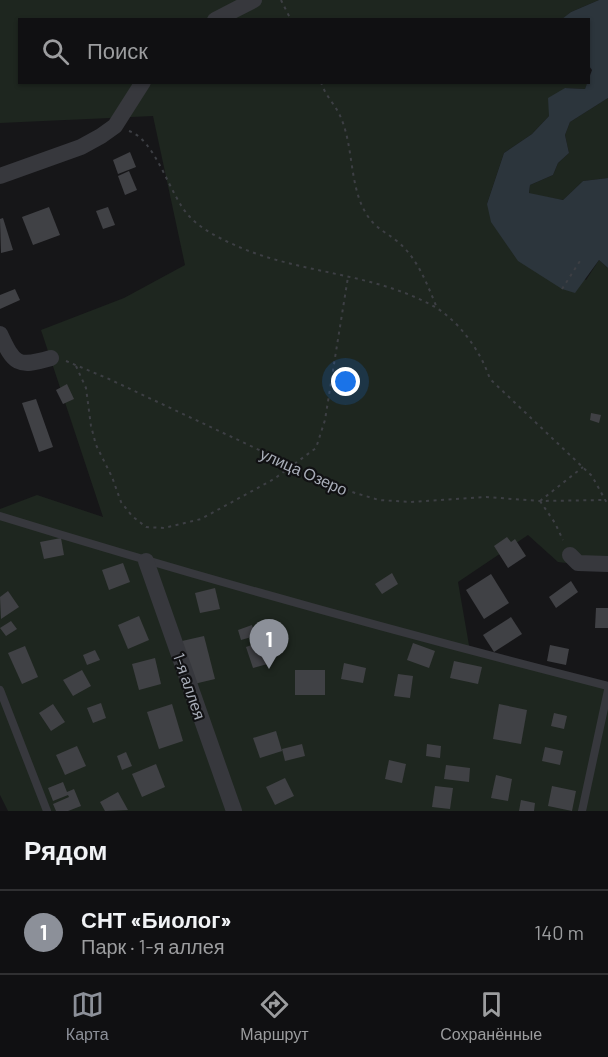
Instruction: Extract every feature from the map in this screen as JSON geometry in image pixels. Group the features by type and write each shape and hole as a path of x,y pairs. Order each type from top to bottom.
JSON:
{"street":[{"path":"219,18 254,0"},
{"path":"0,176 81,147 115,126 142,84"},
{"path":"0,334 16,362 27,364 51,358"},
{"path":"570,555 578,562 608,564"},
{"name":"1-я аллея","path":"146,561 234,811"}],"lane":[{"path":"0,516 146,561 608,688 582,811"},
{"path":"0,690 47,811"}],"path":[{"path":"281,0 290,18"},
{"path":"322,84 324,92 341,118 360,199 366,215 380,231 398,242 423,272 437,308"},
{"path":"115,126 135,133 149,148 187,214 204,229 260,254 299,267 348,277 402,293 437,308 466,334 484,360 490,379 592,476 608,505"},
{"path":"562,289 580,261"},
{"path":"76,365 86,388 90,426 96,445 121,502 132,516 146,527 164,528 201,519 274,479 316,448 325,420 348,277"},
{"name":"улица Озеро","path":"51,358 76,365 292,466 355,493 380,500 410,502 486,497 540,501 606,500"},
{"path":"570,555 555,523 540,501 583,467"}],"shaded area":[{"path":"0,0 599,0 571,12 564,18 18,18 18,84 588,84 585,89 565,88 549,116 532,134 504,153 487,204 586,280 599,260 608,268 608,568 558,562 528,535 458,582 470,651 608,686 608,811 8,811 0,795 0,509 37,495 103,517 41,330 124,298 185,265 153,116 0,123"},
{"path":"599,0 608,0 608,98 570,122 565,135 569,153 558,163 553,175 530,185 529,193 563,200 583,181 608,178 608,268 599,260 575,293 562,289 518,261 491,222 487,204 504,153 532,134 549,116 548,98 565,88 585,89 587,84 590,84 592,70 590,67 590,18 563,18 571,12"},
{"path":"608,98 608,178 583,181 563,200 529,194 530,185 553,175 558,163 569,153 565,135 570,122"}],"building":[{"path":"130,152 136,167 118,174 113,160"},
{"path":"129,171 137,190 125,195 118,176"},
{"path":"49,207 60,235 33,245 22,217"},
{"path":"108,207 115,225 103,229 96,211"},
{"path":"3,218 13,250 1,253 0,219"},
{"path":"15,289 20,300 0,309 0,295"},
{"path":"67,384 74,399 63,404 56,390"},
{"path":"36,399 53,447 39,452 22,403"},
{"path":"591,413 601,415 599,423 590,420"},
{"path":"507,537 511,542 515,539 526,556 508,568 494,546"},
{"path":"61,538 64,555 44,559 40,542"},
{"path":"123,563 130,582 109,590 102,570"},
{"path":"392,573 398,584 382,594 375,584"},
{"path":"491,574 509,603 484,619 466,590"},
{"path":"571,581 578,592 556,608 549,597"},
{"path":"215,588 220,609 200,613 195,593"},
{"path":"8,591 19,607 1,619 0,597"},
{"path":"596,608 608,608 608,628 595,628"},
{"path":"139,616 149,640 128,649 118,625"},
{"path":"511,617 522,634 494,652 483,635"},
{"path":"11,621 17,629 6,636 0,628"},
{"path":"252,625 255,636 241,640 238,630"},
{"path":"204,636 215,679 194,684 182,641"},
{"path":"263,641 271,663 253,668 246,647"},
{"path":"413,643 435,651 429,668 407,660"},
{"path":"550,645 569,649 566,665 547,661"},
{"path":"25,646 38,677 22,684 8,653"},
{"path":"95,650 100,660 87,665 83,655"},
{"path":"155,658 161,684 139,690 132,664"},
{"path":"454,661 482,667 478,684 450,678"},
{"path":"344,663 366,668 363,683 341,679"},
{"path":"82,670 91,686 73,696 63,680"},
{"path":"295,670 325,670 325,695 295,695"},
{"path":"398,674 413,676 410,698 394,696"},
{"path":"101,703 106,718 93,723 87,708"},
{"path":"53,704 65,722 51,731 39,713"},
{"path":"172,704 183,741 159,749 147,712"},
{"path":"499,704 527,710 521,744 493,739"},
{"path":"554,713 567,716 564,729 551,726"},
{"path":"276,731 282,751 260,758 253,738"},
{"path":"302,744 305,756 285,761 282,749"},
{"path":"427,744 441,746 440,758 426,756"},
{"path":"77,746 86,766 65,775 56,755"},
{"path":"545,747 563,751 560,765 542,761"},
{"path":"126,752 132,766 122,770 117,756"},
{"path":"389,760 406,764 402,783 385,779"},
{"path":"156,764 165,787 142,797 132,774"},
{"path":"446,765 470,768 469,782 444,779"},
{"path":"496,775 512,779 508,801 491,798"},
{"path":"285,778 294,796 275,805 266,787"},
{"path":"63,782 67,792 74,789 81,806 68,811 56,811 53,804 69,797 68,795 53,801 48,788"},
{"path":"435,786 453,788 450,809 432,807"},
{"path":"552,786 576,791 572,811 548,806"},
{"path":"118,792 128,810 105,811 100,802"},
{"path":"521,800 535,803 534,811 519,811"}],"place":[{"name":"СНТ «Биолог»","path":"269,669"}]}
